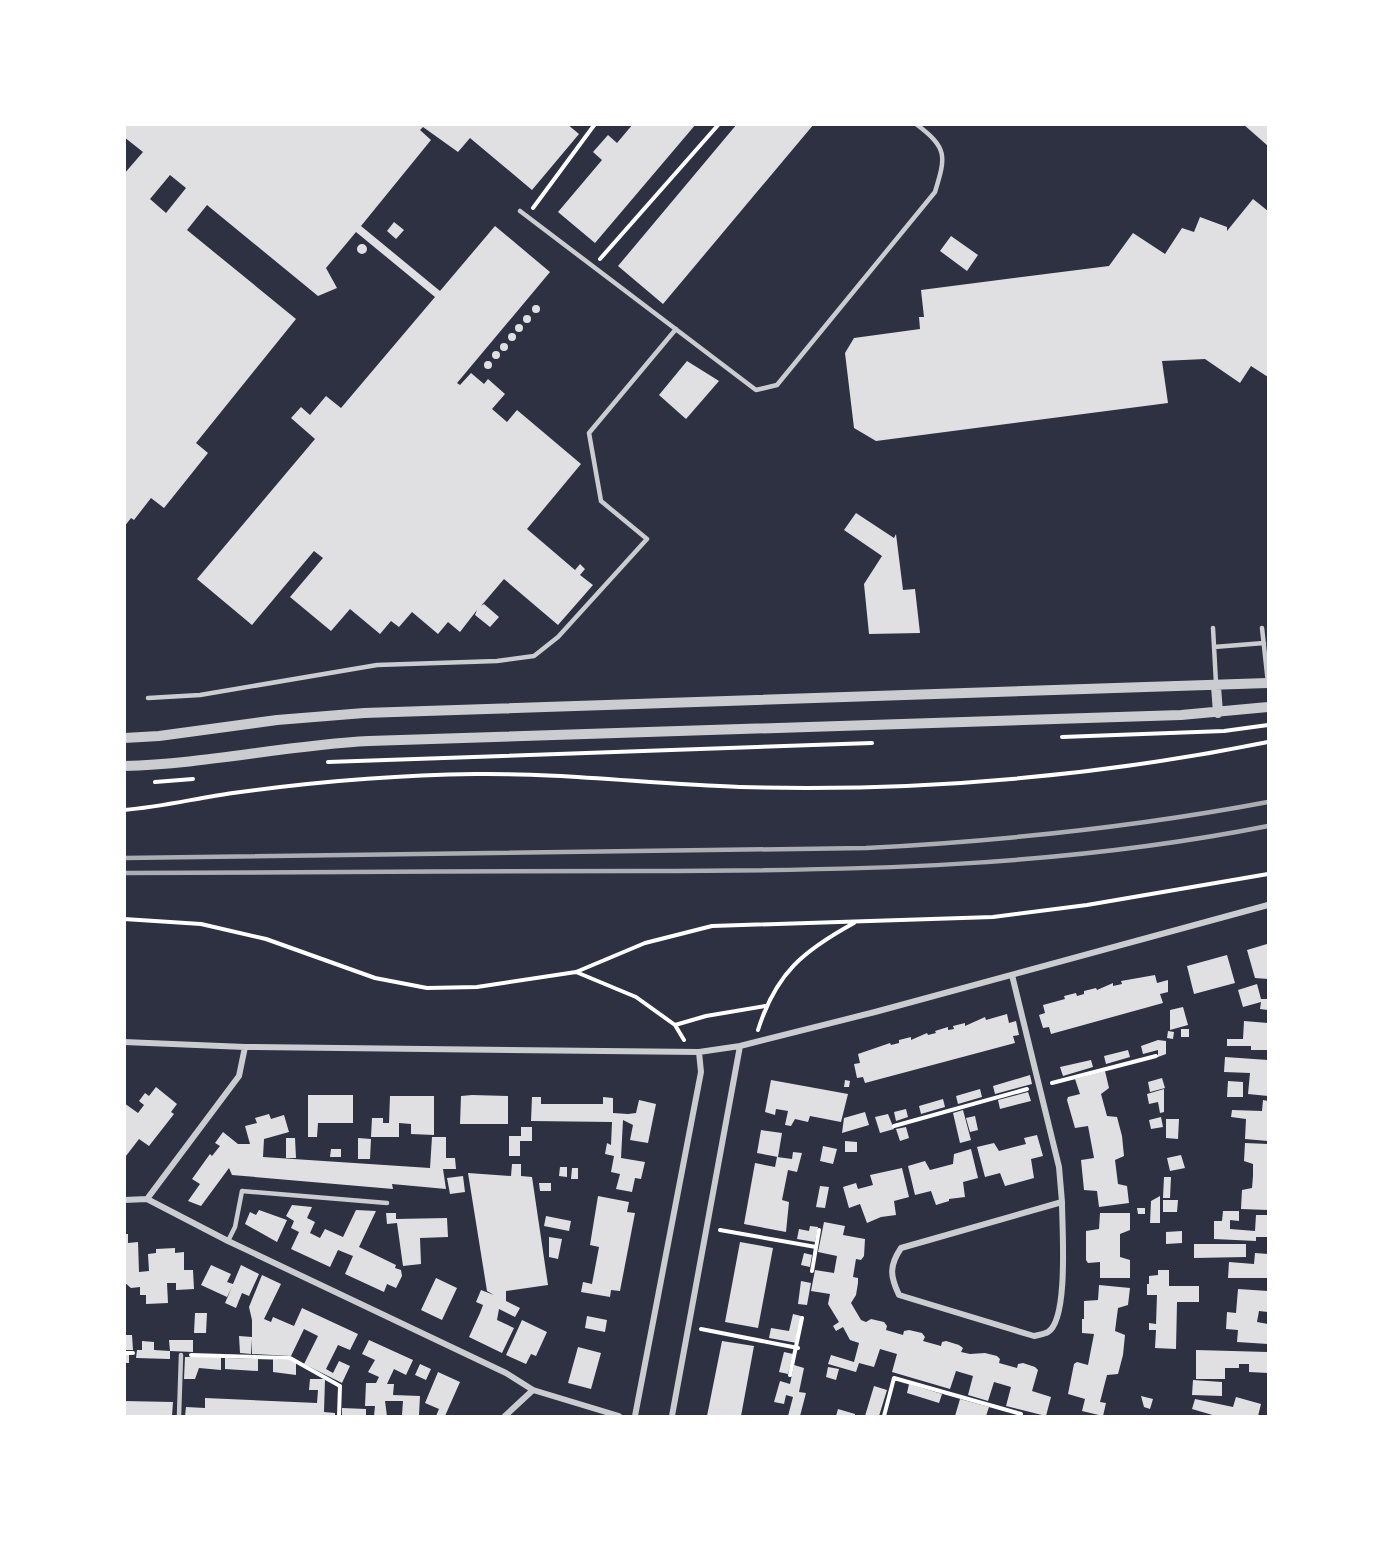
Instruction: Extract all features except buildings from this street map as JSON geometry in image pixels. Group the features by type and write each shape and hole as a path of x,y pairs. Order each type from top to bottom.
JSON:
{"street":[{"path":"124,738 277,720 364,713 1268,684"},
{"path":"1216,686 1218,713"},
{"path":"124,766 166,764 289,747 369,741 1218,713 1269,707"},
{"path":"124,1042 245,1047 699,1052 753,1043 1269,905"},
{"path":"1012,975 1059,1167 1062,1202 1062,1293 1057,1320 1049,1332 1034,1336 898,1295 891,1278 892,1261 901,1248 1062,1202"},
{"path":"672,1416 740,1046"},
{"path":"147,1199 239,1076 245,1047"},
{"path":"635,1416 701,1072 699,1052"},
{"path":"124,1200 147,1199 228,1241 506,1373 533,1390 619,1416"},
{"path":"504,1416 533,1390"}],"lane":[{"path":"520,211 756,390 777,385 935,192 944,163 936,140 916,124"},
{"path":"148,698 200,695 377,665 497,661 534,656 558,637 648,539 601,501 590,433 676,329"},
{"path":"1213,628 1216,686"},
{"path":"1262,628 1268,684"},
{"path":"1214,647 1263,643"},
{"path":"228,1241 235,1227 242,1191 387,1203"},
{"path":"179,1416 181,1355"}],"path":[{"path":"527,216 595,124"},
{"path":"594,267 719,124"},
{"path":"1060,737 1224,731 1269,725"},
{"path":"124,810 288,786 418,776 558,777 739,787 968,783 1101,769 1269,742"},
{"path":"321,763 880,743"},
{"path":"145,783 198,778"},
{"path":"124,919 212,926 266,939 375,978 427,988 477,987 576,972 645,943 712,926 854,923 1026,913 1269,874"},
{"path":"753,1043 765,1006 783,976 814,945 854,923"},
{"path":"576,972 636,997 675,1025 706,1016 765,1006"},
{"path":"894,1126 1156,1056"},
{"path":"707,1228 816,1247"},
{"path":"812,1271 819,1230"},
{"path":"790,1375 798,1348 802,1318"},
{"path":"689,1326 798,1348"},
{"path":"124,1353 133,1353"},
{"path":"181,1355 290,1358 340,1386 339,1416"},
{"path":"884,1416 894,1378 1021,1414"}],"railway":[{"path":"124,858 866,848 1068,832 1168,819 1268,802"},
{"path":"124,873 722,871 879,868 957,864 1113,850 1191,840 1268,826"}]}
